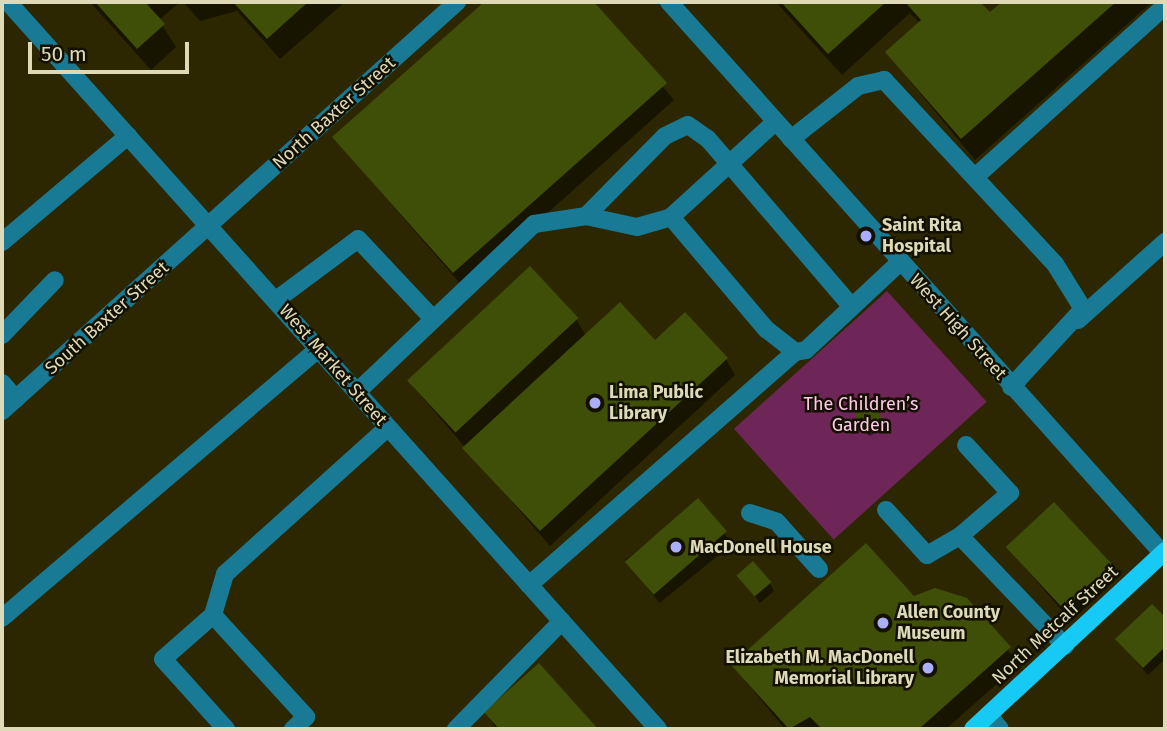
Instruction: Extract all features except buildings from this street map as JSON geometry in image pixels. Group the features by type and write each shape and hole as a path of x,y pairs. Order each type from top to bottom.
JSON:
{"main road":[{"name":"North Metcalf Street","path":"973,729 1164,553"}],"street":[{"name":"West Market Street","path":"8,2 212,225 318,349 658,729"},
{"name":"North Baxter Street","path":"212,225 457,2"},
{"name":"West High Street","path":"669,2 1011,387 1164,553"},
{"path":"975,177 1165,6"},
{"path":"791,139 858,86 884,80 975,177 1082,298 1078,320"},
{"path":"357,392 534,225 586,216 637,227 671,217 775,122"},
{"path":"586,216 681,127 695,128 852,307"},
{"path":"2,242 128,136"},
{"path":"671,217 766,329 795,352"},
{"name":"South Baxter Street","path":"2,411 212,225"},
{"path":"276,300 358,239 433,319"},
{"path":"1011,387 1078,320 1165,242"},
{"path":"528,585 724,411 852,307 900,262"},
{"path":"2,335 55,280"},
{"path":"2,618 318,349"},
{"path":"2,383 16,399"},
{"path":"226,729 163,659 213,615 225,574 388,427"},
{"path":"886,510 927,555 960,536 1010,492 966,445"},
{"path":"750,513 777,522 819,569"},
{"path":"960,536 1065,646"},
{"path":"213,615 306,717 293,729"},
{"path":"456,729 562,621"},
{"path":"988,715 1000,729"}],"green space":[{"name":"The Children’s Garden","path":"887,291 987,402 834,540 734,429"}],"place":[{"name":"Saint Rita Hospital","path":"866,236"},
{"name":"Lima Public Library","path":"595,403"},
{"name":"MacDonell House","path":"676,547"},
{"name":"Allen County Museum","path":"883,623"},
{"name":"Elizabeth M. MacDonell Memorial Library","path":"928,668"}]}
